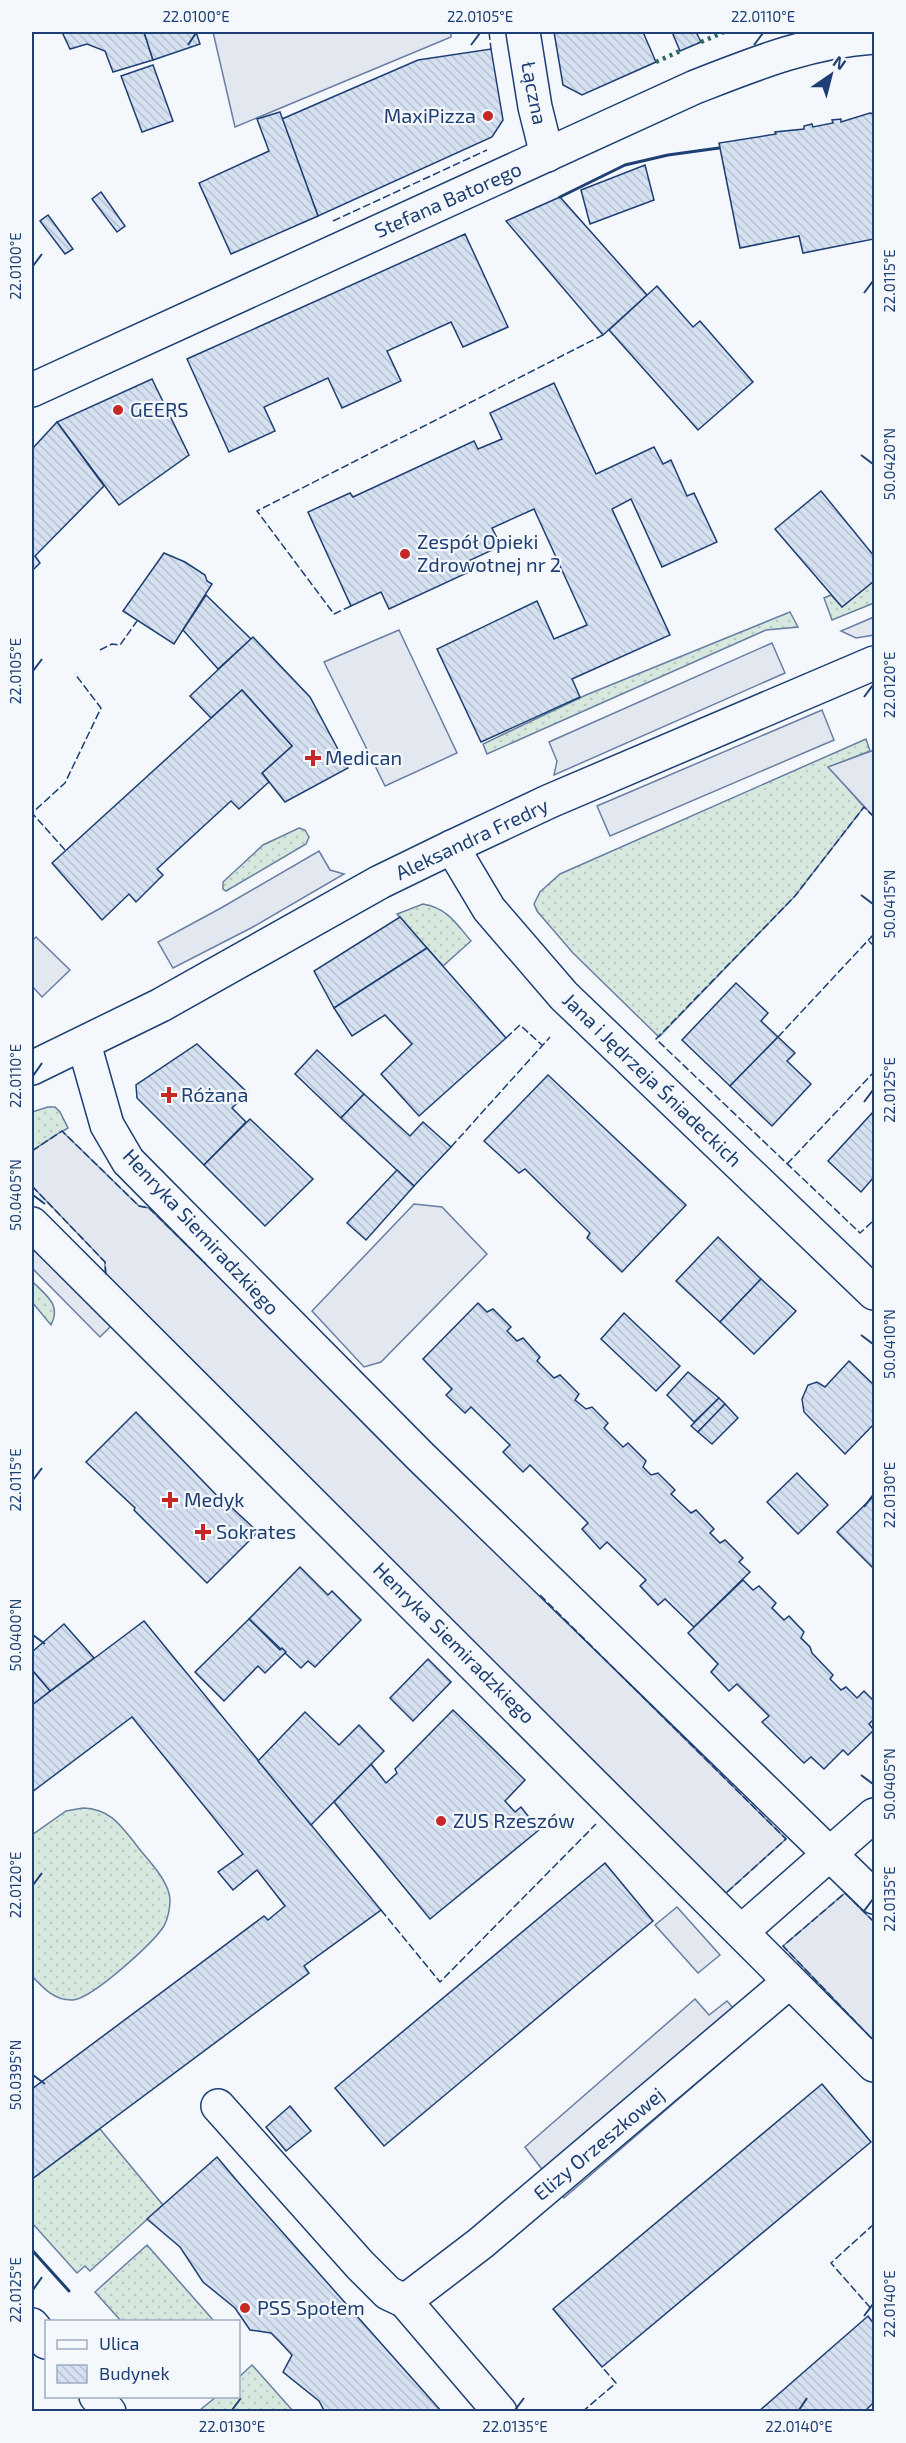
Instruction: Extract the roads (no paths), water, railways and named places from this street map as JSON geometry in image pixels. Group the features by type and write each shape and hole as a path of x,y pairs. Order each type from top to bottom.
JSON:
{"street":[{"name":"Łączna","path":"522,32 535,107 547,155"},
{"name":"Stefana Batorego","path":"35,381 547,155 676,95 796,49 844,39 874,37"},
{"name":"Aleksandra Fredry","path":"32,1068 161,1005 380,882 550,801 874,663"},
{"name":"Jana i Jędrzeja Śniadeckich","path":"452,848 489,909 564,996 874,1293"},
{"name":"Aleksandra Fredry","path":"32,1046 84,1044"},
{"name":"Henryka Siemiradzkiego","path":"84,1044 107,1125 128,1161 411,1447 874,1897"},
{"name":"Henryka Siemiradzkiego","path":"32,1224 874,2065"},
{"path":"742,1931 874,1815"},
{"name":"Elizy Orzeszkowej","path":"405,2301 481,2243 789,1982"},
{"path":"218,2106 360,2265 388,2293 405,2301 500,2412"},
{"path":"32,2325 45,2341"},
{"path":"97,2398 109,2412"}],"place":[{"name":"MaxiPizza","path":"488,116"},
{"name":"GEERS","path":"118,410"},
{"name":"Zespół Opieki Zdrowotnej nr 2","path":"405,554"},
{"name":"Medican","path":"313,758"},
{"name":"Różana","path":"169,1095"},
{"name":"Medyk","path":"170,1500"},
{"name":"Sokrates","path":"203,1532"},
{"name":"ZUS Rzeszów","path":"441,1821"},
{"name":"PSS Społem","path":"245,2308"}]}
